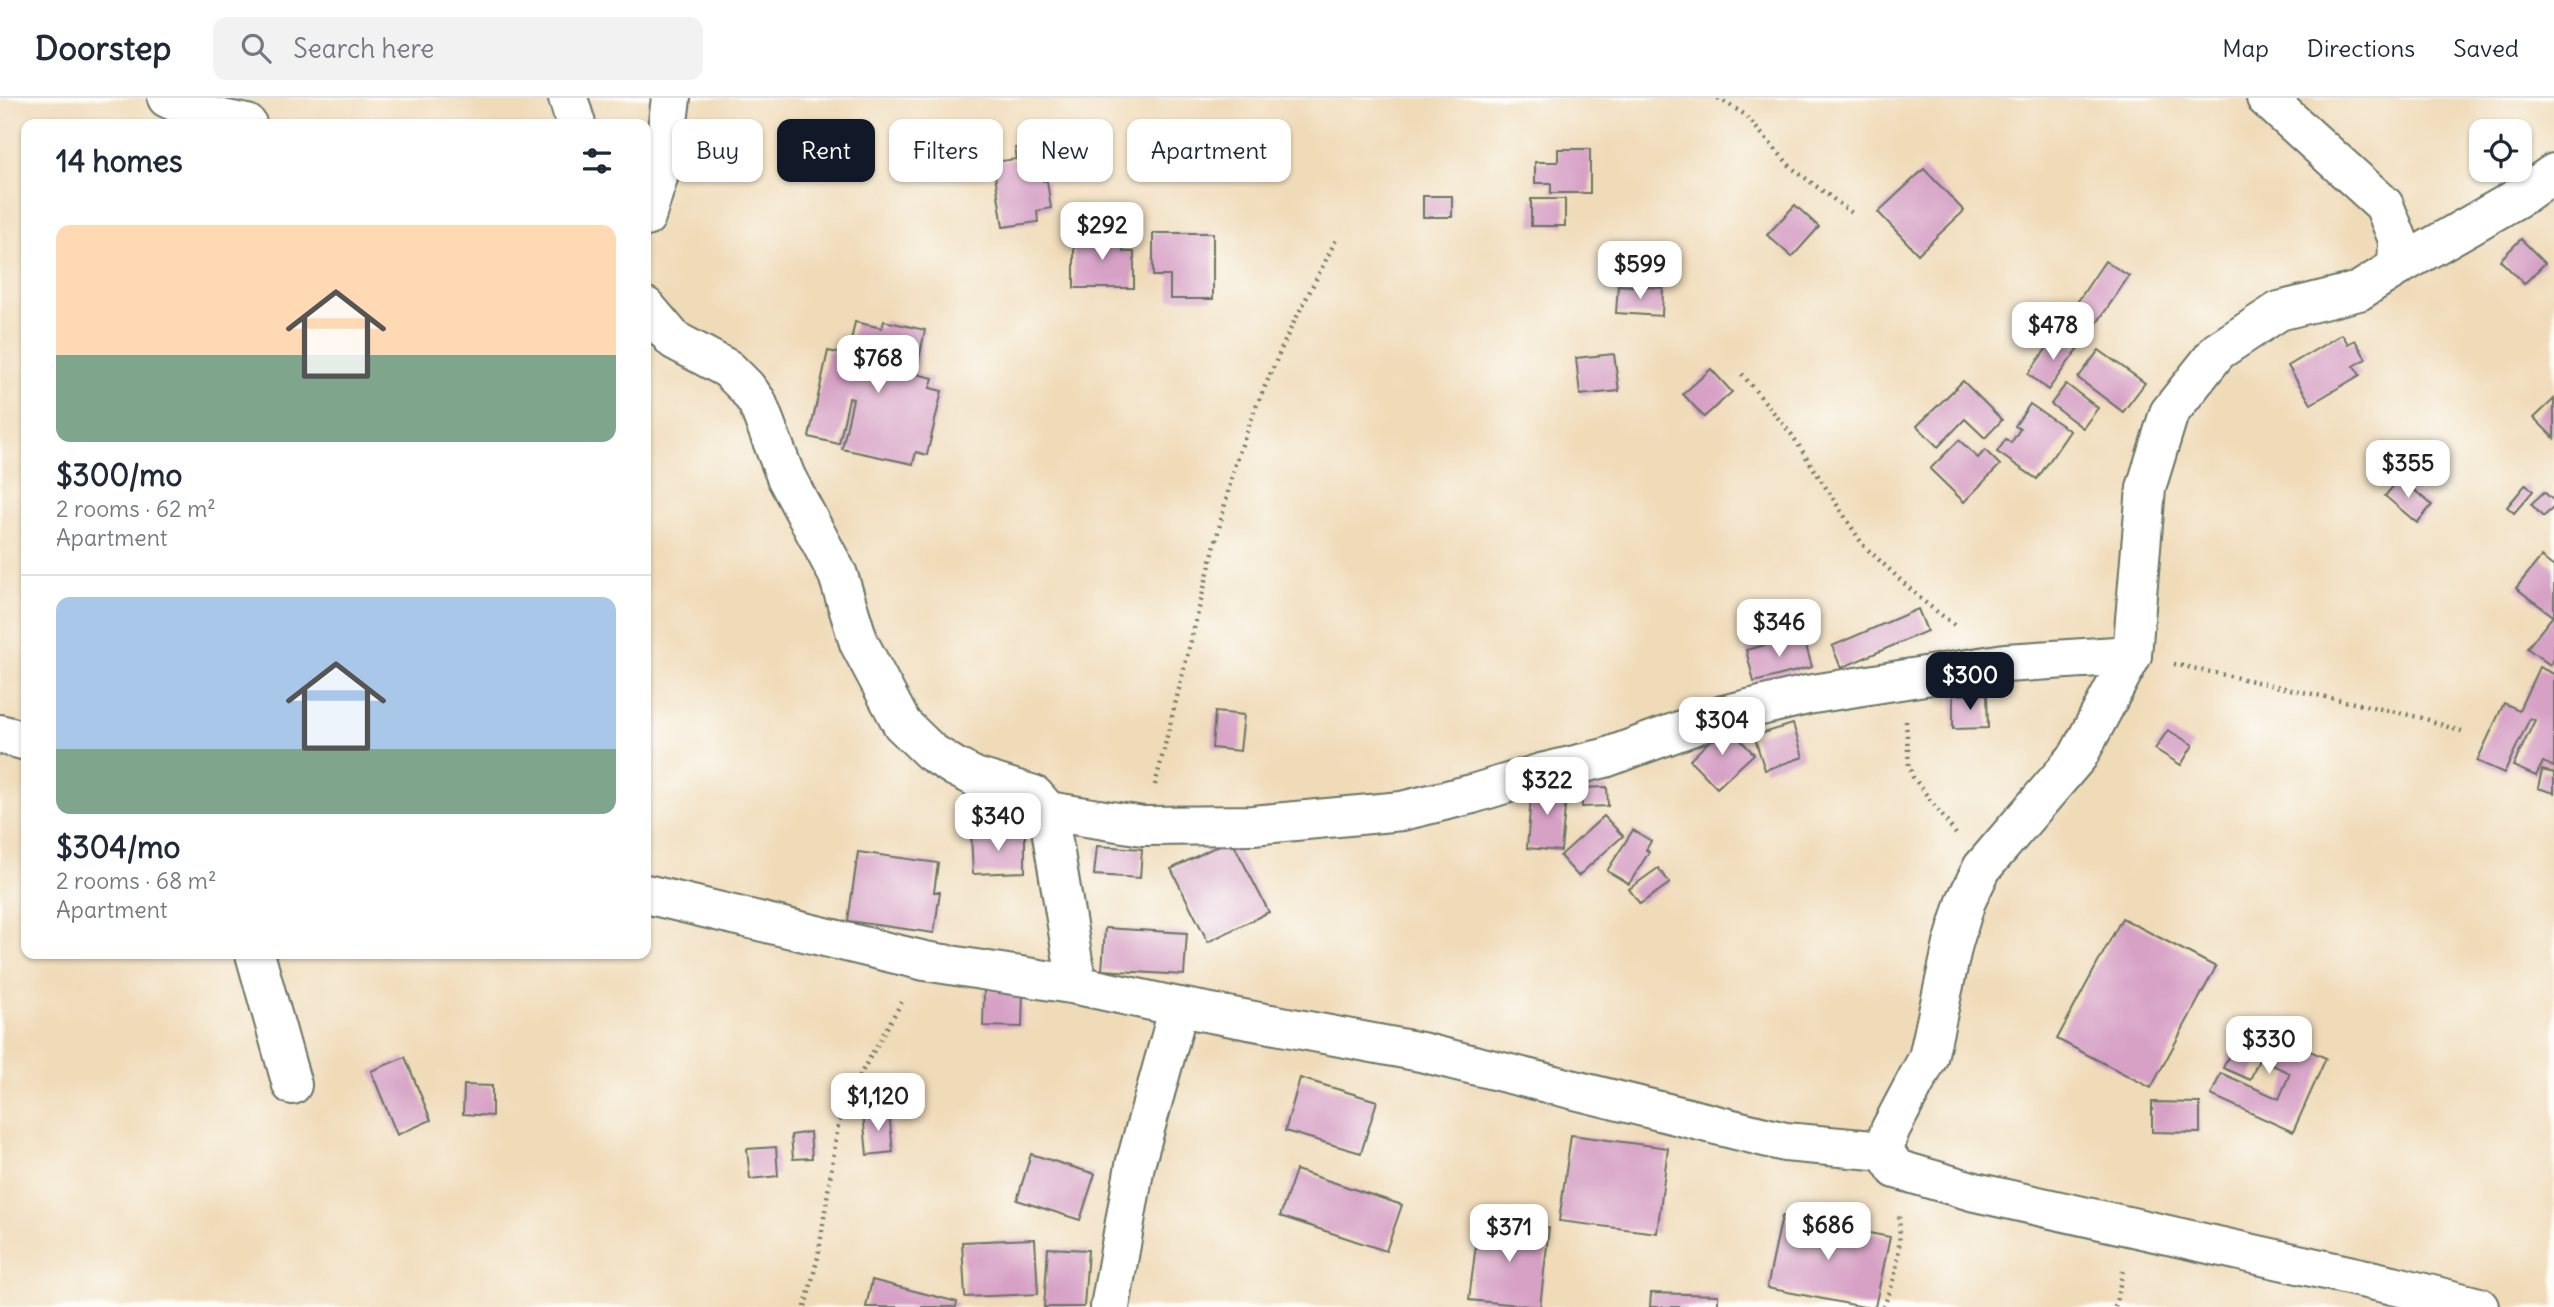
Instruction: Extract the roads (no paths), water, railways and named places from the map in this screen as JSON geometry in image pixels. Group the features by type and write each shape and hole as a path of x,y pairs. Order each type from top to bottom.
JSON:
{"street":[{"path":"167,98 204,115 223,119"},
{"path":"568,98 574,119"},
{"path":"651,200 663,160 671,98"},
{"path":"2266,98 2384,205 2398,240 2397,267"},
{"path":"1890,1160 1890,1130 1928,1058 1953,944 1966,901 1982,868 2078,756 2132,655 2146,488 2169,413 2218,351 2279,311 2359,291 2521,196 2554,173"},
{"path":"651,313 674,340 728,369 757,402 786,477 838,575 859,643 902,724 931,752 955,767 975,777 1034,795 1048,811 1077,985"},
{"path":"1048,811 1143,826 1253,825 1402,811 1605,758 1723,716 1807,695 2005,663 2132,655"},
{"path":"0,734 21,740"},
{"path":"651,895 925,961 1077,985 1421,1052 1785,1142 1890,1160 1975,1192 2380,1282 2479,1307"},
{"path":"257,959 292,1086"},
{"path":"1110,1307 1135,1165 1179,1007"}]}
